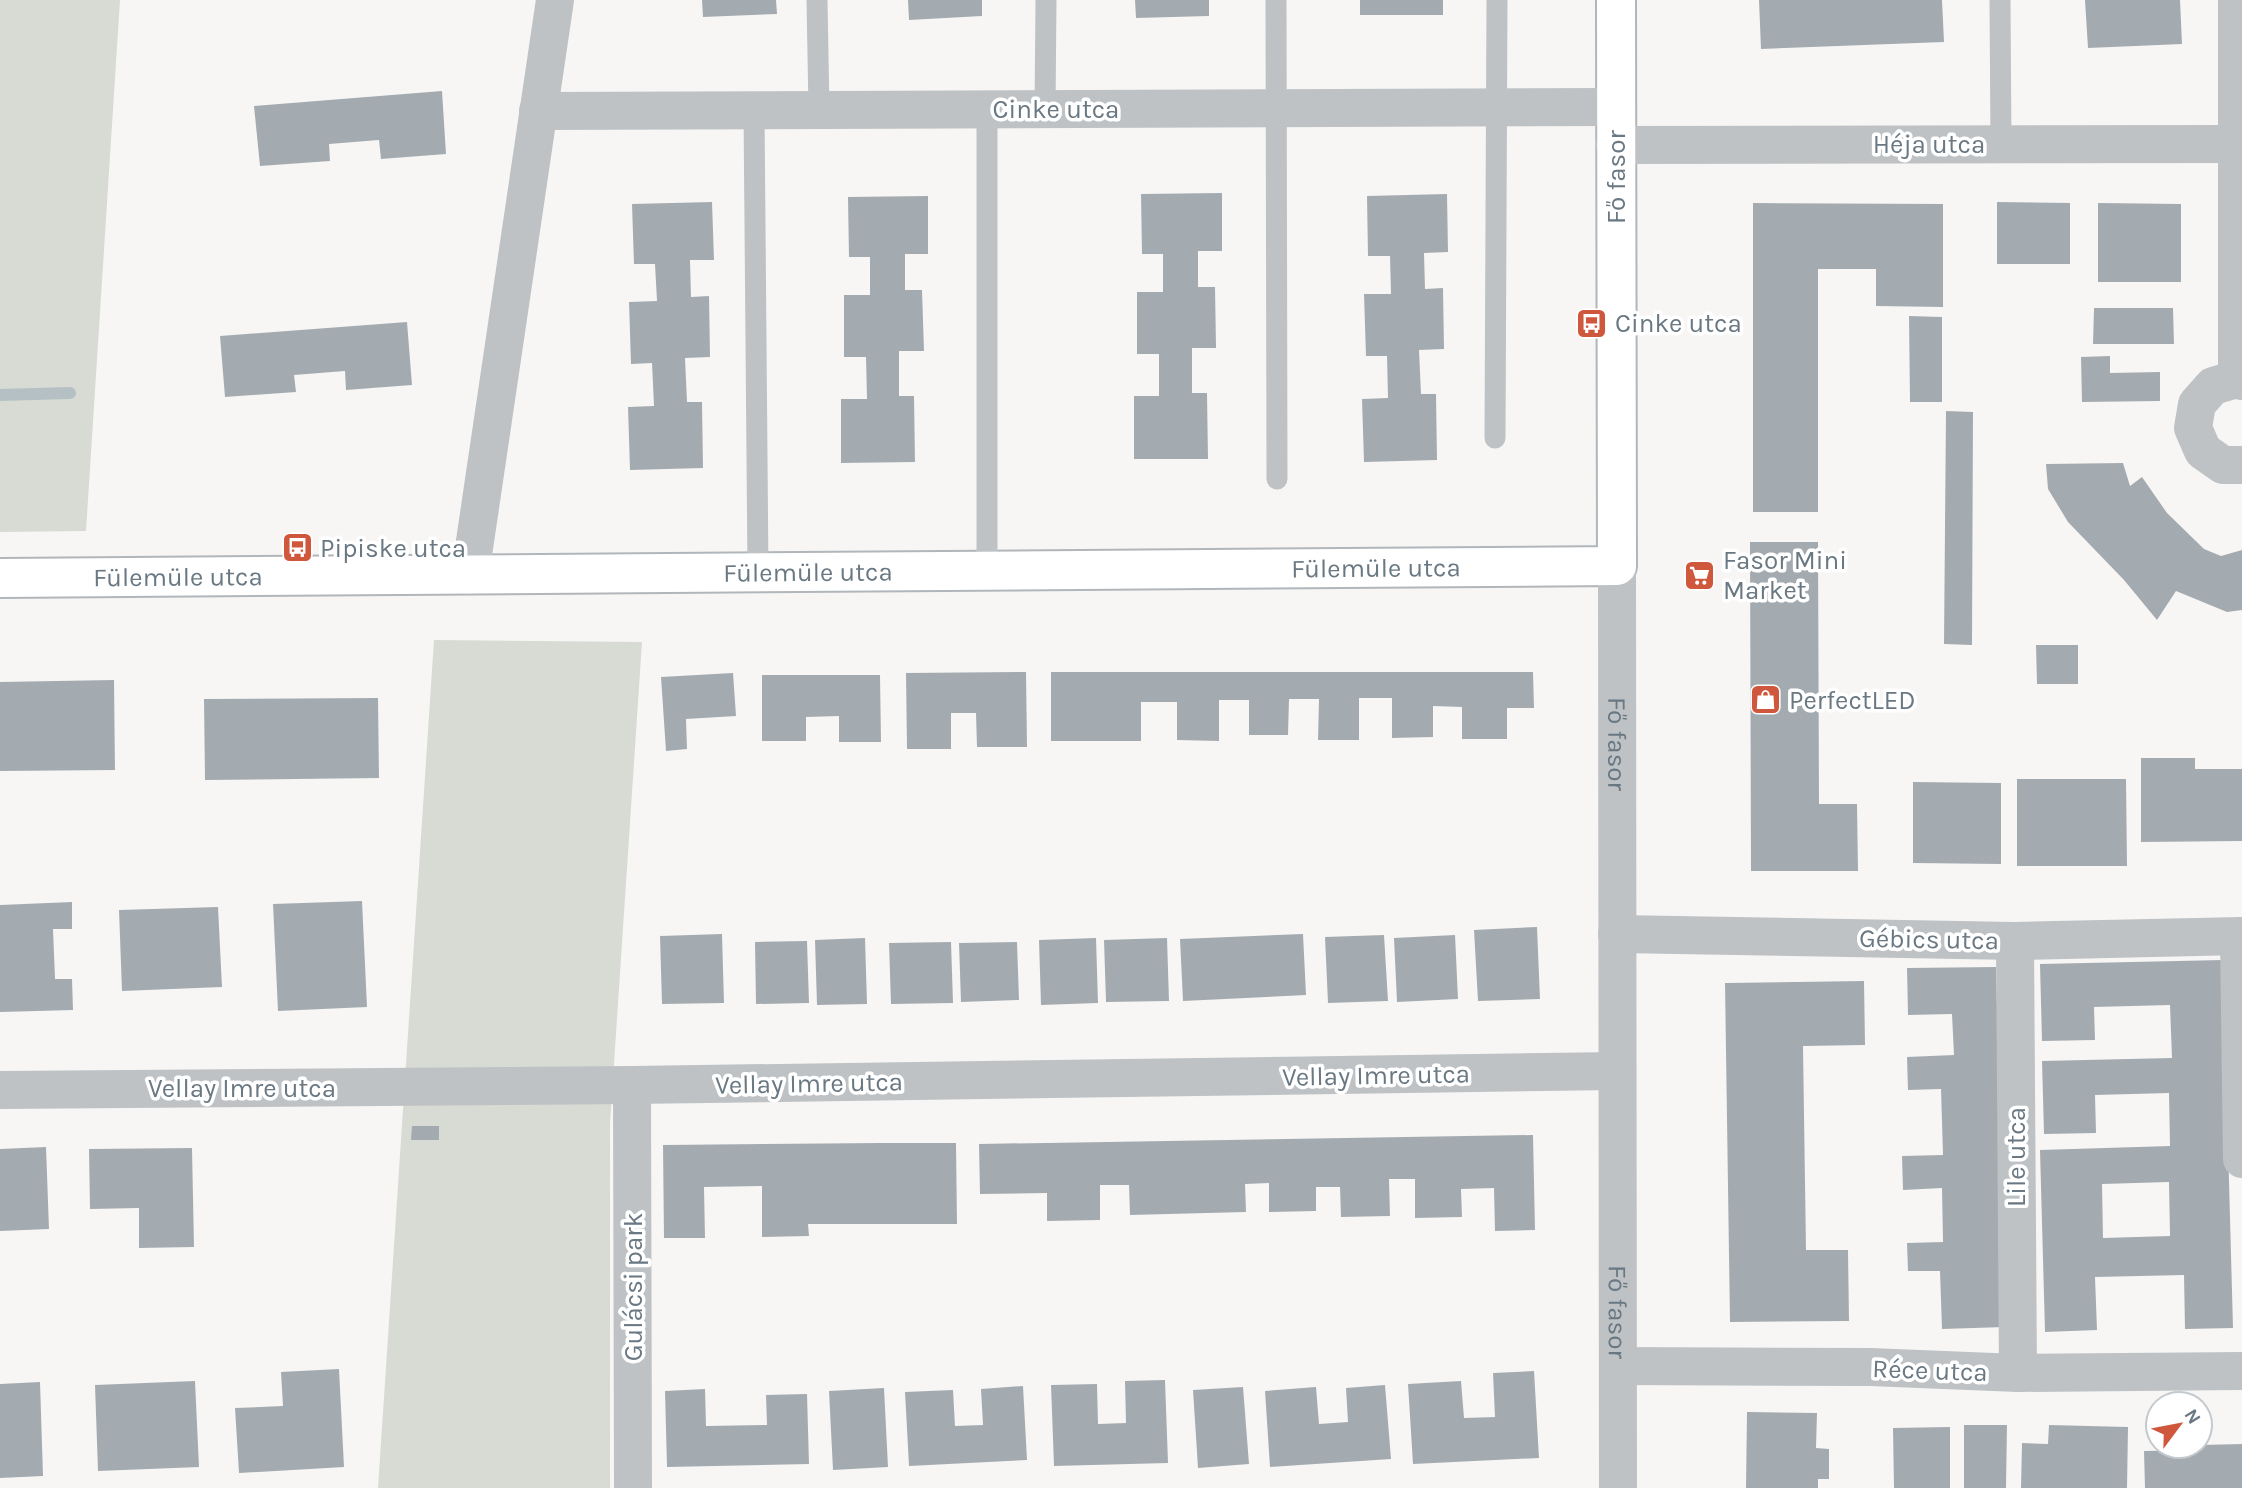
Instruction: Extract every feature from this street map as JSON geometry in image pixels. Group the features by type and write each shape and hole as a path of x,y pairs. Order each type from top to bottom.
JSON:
{"street":[{"path":"470,575 555,0"},
{"name":"Fő fasor","path":"1616,0 1618,1488"},
{"path":"2237,0 2240,144 2239,380 2213,386 2197,404 2193,428 2203,451 2223,465 2242,466"},
{"name":"Cinke utca","path":"538,111 1615,107"},
{"name":"Héja utca","path":"1615,145 2240,144"},
{"name":"Fülemüle utca","path":"0,578 1616,566"},
{"name":"Gébics utca","path":"1617,934 2015,941 2241,936"},
{"path":"2241,936 2242,1159"},
{"name":"Lile utca","path":"2015,941 2018,1373"},
{"name":"Vellay Imre utca","path":"0,1090 1617,1072"},
{"name":"Gulácsi park","path":"632,1085 633,1488"},
{"name":"Réce utca","path":"1618,1366 1870,1367 2018,1373 2242,1371"}],"lane":[{"path":"817,0 819,110"},
{"path":"1045,109 1046,0"},
{"path":"1276,0 1277,480"},
{"path":"1495,438 1497,0"},
{"path":"2000,0 2001,144"},
{"path":"987,109 987,571"},
{"path":"754,110 758,573"}],"shaded area":[{"path":"0,0 120,0 86,531 0,532"},
{"path":"434,640 642,642 610,1124 610,1488 378,1488"}],"building":[{"path":"702,0 776,0 777,14 703,17"},
{"path":"908,0 982,0 982,16 909,20"},
{"path":"1135,0 1209,0 1209,16 1136,18"},
{"path":"1360,0 1443,0 1443,15 1360,15"},
{"path":"1759,0 1942,0 1944,42 1761,49"},
{"path":"2085,0 2180,0 2182,44 2088,48"},
{"path":"442,91 446,154 381,159 379,140 329,144 330,161 260,166 254,106"},
{"path":"1222,193 1222,251 1198,251 1198,287 1215,287 1216,348 1192,348 1192,393 1207,393 1208,459 1134,459 1134,396 1159,396 1159,354 1137,354 1137,292 1163,292 1163,254 1142,254 1141,194"},
{"path":"1447,194 1448,252 1424,253 1425,289 1443,288 1444,349 1419,350 1421,394 1436,394 1437,460 1364,462 1362,399 1388,398 1387,356 1366,356 1364,294 1391,294 1390,256 1368,256 1367,196"},
{"path":"928,196 928,254 905,254 905,290 922,290 924,351 899,351 899,396 914,396 915,462 841,463 841,399 867,399 866,357 844,357 844,295 870,295 870,257 849,257 848,197"},
{"path":"712,202 714,260 690,260 691,297 709,296 710,357 685,358 687,402 702,402 703,468 630,470 628,407 654,406 652,363 631,364 629,302 657,301 655,264 634,264 632,204"},
{"path":"1997,202 2070,203 2070,264 1997,264"},
{"path":"1753,203 1943,204 1943,307 1876,306 1876,269 1818,269 1818,512 1753,512"},
{"path":"2098,203 2181,204 2181,282 2098,282"},
{"path":"2094,308 2173,308 2174,344 2093,344"},
{"path":"1909,316 1942,317 1942,402 1910,402"},
{"path":"407,322 412,385 346,390 345,371 294,375 296,392 225,397 220,336"},
{"path":"2110,356 2110,373 2160,372 2160,401 2082,402 2081,357"},
{"path":"1946,411 1973,412 1972,645 1944,644"},
{"path":"2123,463 2130,486 2142,477 2167,513 2204,549 2221,556 2242,550 2242,610 2227,612 2176,591 2157,620 2124,580 2068,522 2048,489 2046,464"},
{"path":"1750,542 1818,542 1819,804 1857,804 1858,871 1751,871"},
{"path":"2036,645 2078,645 2078,684 2037,684"},
{"path":"1026,672 1027,747 977,747 976,713 951,713 951,749 907,749 906,673"},
{"path":"1051,672 1533,672 1534,708 1507,708 1507,739 1462,739 1462,707 1433,706 1433,737 1392,738 1392,698 1359,698 1359,740 1318,740 1319,699 1289,699 1288,735 1249,735 1249,700 1219,700 1219,741 1177,740 1177,702 1141,702 1141,741 1051,741"},
{"path":"733,673 736,716 686,719 687,749 666,751 661,677"},
{"path":"762,675 880,675 881,742 839,742 839,716 806,717 806,741 762,741"},
{"path":"114,680 115,770 0,771 0,682"},
{"path":"378,698 379,778 205,780 204,699"},
{"path":"2141,758 2195,758 2195,769 2242,769 2242,841 2141,842"},
{"path":"2017,779 2126,779 2127,866 2017,866"},
{"path":"1913,782 2001,783 2001,864 1913,863"},
{"path":"362,901 367,1007 278,1011 273,904"},
{"path":"72,902 72,929 53,929 55,979 72,979 73,1010 0,1012 0,905"},
{"path":"218,907 222,987 122,991 119,910"},
{"path":"1537,927 1540,999 1478,1001 1474,930"},
{"path":"722,934 724,1003 662,1004 660,936"},
{"path":"1303,934 1306,995 1183,1001 1180,939"},
{"path":"1384,935 1388,1001 1328,1003 1325,937"},
{"path":"1455,935 1458,999 1397,1002 1394,938"},
{"path":"865,938 867,1004 817,1005 815,940"},
{"path":"1096,938 1098,1003 1041,1005 1039,940"},
{"path":"1167,938 1169,1001 1106,1002 1104,940"},
{"path":"807,941 809,1003 756,1004 755,942"},
{"path":"951,942 953,1003 891,1004 889,943"},
{"path":"1017,942 1019,1000 961,1002 959,943"},
{"path":"2223,960 2233,1328 2185,1329 2184,1275 2095,1277 2097,1330 2045,1332 2040,1150 2170,1146 2169,1093 2095,1095 2096,1133 2044,1134 2042,1061 2172,1058 2170,1005 2094,1007 2095,1040 2042,1041 2040,964","holes":["2169,1182 2170,1236 2103,1238 2102,1184"]},
{"path":"1996,967 2005,1327 1942,1329 1940,1271 1908,1271 1907,1243 1943,1242 1942,1188 1903,1190 1902,1156 1943,1155 1941,1089 1908,1090 1907,1057 1954,1055 1952,1014 1908,1015 1907,968"},
{"path":"1864,981 1865,1045 1803,1046 1806,1250 1848,1250 1849,1321 1730,1322 1725,983"},
{"path":"412,1126 439,1126 439,1140 411,1140"},
{"path":"1533,1135 1535,1230 1495,1231 1494,1188 1461,1189 1462,1217 1415,1218 1415,1179 1389,1179 1390,1216 1341,1217 1340,1187 1316,1187 1316,1211 1269,1212 1269,1183 1245,1184 1246,1212 1130,1215 1129,1185 1100,1185 1100,1220 1047,1221 1047,1193 980,1194 979,1144"},
{"path":"956,1143 957,1224 808,1224 809,1236 762,1237 762,1186 704,1187 705,1238 664,1238 663,1145"},
{"path":"46,1147 49,1229 0,1231 0,1149"},
{"path":"192,1148 194,1247 139,1248 139,1208 90,1209 89,1149"},
{"path":"339,1369 344,1467 239,1473 235,1408 283,1406 281,1372"},
{"path":"1534,1371 1539,1458 1413,1464 1408,1384 1461,1381 1464,1418 1495,1417 1493,1373"},
{"path":"1165,1380 1168,1463 1054,1466 1051,1385 1097,1384 1098,1424 1126,1423 1125,1381"},
{"path":"195,1381 199,1467 98,1471 95,1385"},
{"path":"40,1382 43,1476 0,1478 0,1384"},
{"path":"1385,1385 1391,1459 1270,1467 1265,1391 1316,1387 1319,1424 1348,1422 1346,1388"},
{"path":"1023,1386 1027,1460 909,1466 905,1392 953,1390 955,1426 983,1425 981,1389"},
{"path":"1243,1387 1249,1464 1198,1468 1193,1390"},
{"path":"884,1388 888,1467 833,1470 829,1391"},
{"path":"705,1389 706,1426 767,1425 766,1395 807,1394 809,1464 667,1467 665,1391"},
{"path":"1747,1412 1817,1413 1816,1448 1829,1449 1829,1479 1818,1479 1818,1488 1746,1488"},
{"path":"1964,1425 2007,1425 2006,1488 1964,1488"},
{"path":"2049,1425 2128,1427 2127,1488 2021,1488 2022,1443 2048,1444"},
{"path":"1950,1427 1950,1488 1894,1488 1893,1428"},
{"path":"2242,1444 2242,1488 2145,1488 2144,1460 2214,1460 2214,1445"}],"waterway":[{"path":"0,395 70,393"}],"place":[{"name":"Cinke utca","path":"1592,323"},
{"name":"Pipiske utca","path":"297,548"},
{"name":"Fasor Mini Market","path":"1700,575"},
{"name":"PerfectLED","path":"1766,700"}]}
